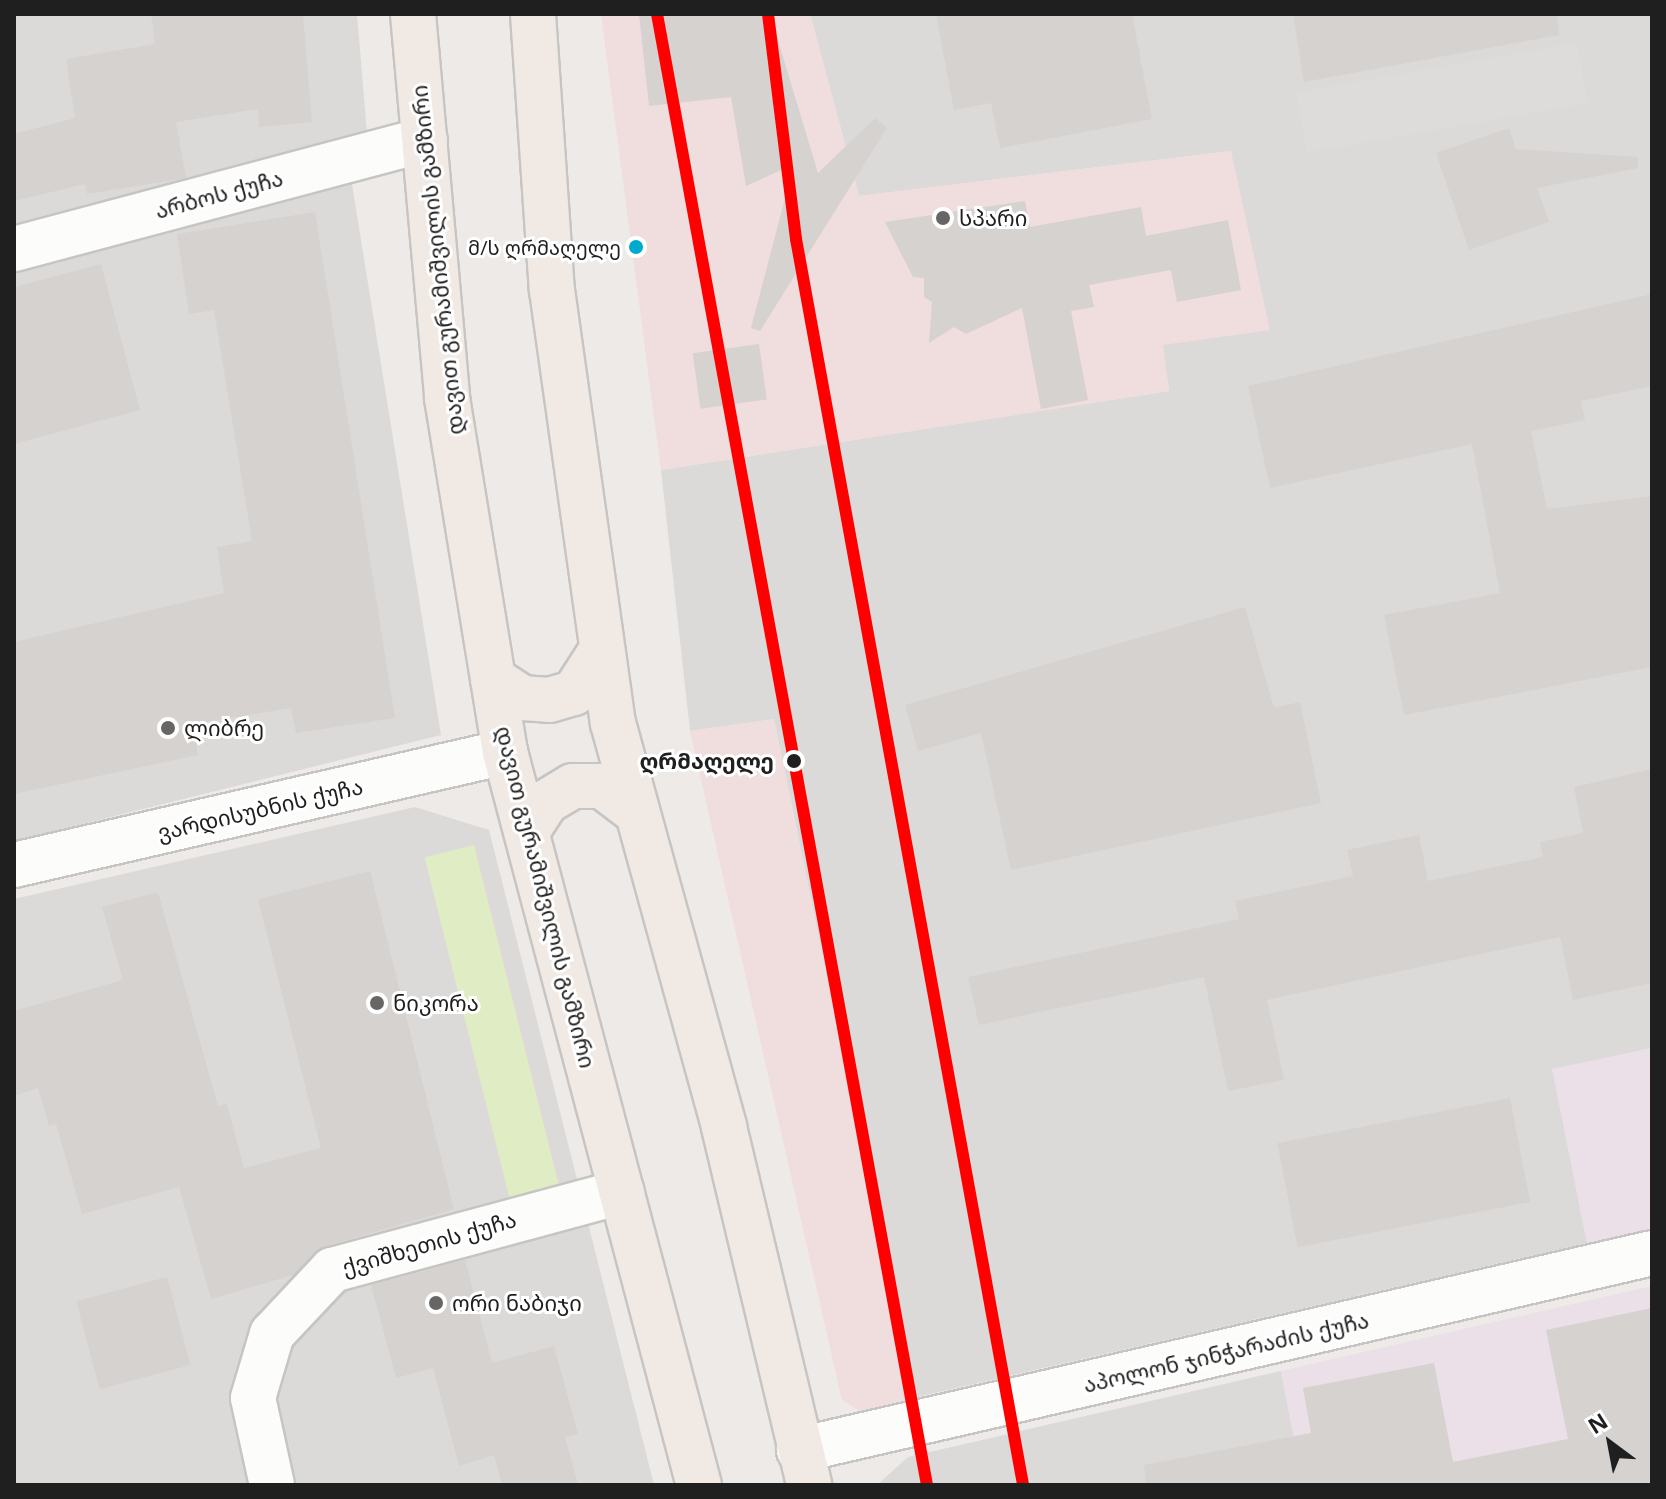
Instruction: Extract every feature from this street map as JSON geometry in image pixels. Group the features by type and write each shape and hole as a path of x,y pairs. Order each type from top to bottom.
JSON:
{"main road":[{"name":"დავით გურამიშვილის გამზირი","path":"413,14 447,398 505,752 699,1485"},
{"path":"533,14 552,290 601,651 634,810 731,1157 804,1468"},
{"path":"493,679 522,698 549,700 574,693 601,651"},
{"path":"528,830 546,802 573,786 602,786 634,810"}],"street":[{"name":"არბოს ქუჩა","path":"14,249 425,140"},
{"name":"ვარდისუბნის ქუჩა","path":"14,865 505,752"},
{"name":"ქვიშხეთის ქუჩა","path":"272,1485 253,1398 272,1334 332,1270 622,1192"},
{"name":"აპოლონ ჯინჭარაძის ქუჩა","path":"804,1468 1652,1253"}],"shaded area":[{"path":"14,14 357,14 368,145 14,238"},
{"path":"601,14 810,14 859,196 1231,151 1270,330 1163,345 1169,391 661,470"},
{"path":"810,14 1652,14 1652,1048 1553,1070 1587,1243 913,1398 774,719 690,731 661,470 1169,391 1162,345 1231,151 859,196"},
{"path":"1577,43 1588,103 1307,153 1296,92"},
{"path":"350,172 441,735 14,841 14,264"},
{"path":"774,719 913,1398 860,1411 842,1400 690,731"},
{"path":"415,807 489,830 654,1485 14,1485 14,899"},
{"path":"1652,1048 1652,1228 1587,1243 1552,1069"},
{"path":"1652,1286 1652,1485 1303,1485 1281,1371"},
{"path":"1281,1371 1303,1485 877,1485 908,1457"}],"green space":[{"path":"474,845 559,1186 509,1198 425,857"}],"building":[{"path":"151,14 303,14 312,122 259,127 258,109 176,122 186,178 87,194 85,184 14,201 14,134 75,118 66,59 155,44"},
{"path":"639,14 770,14 818,173 875,118 887,128 760,331 751,328 794,164 746,186 731,97 649,106"},
{"path":"936,14 1132,14 1152,119 1000,148 991,103 954,110"},
{"path":"1293,14 1557,14 1559,35 1304,82"},
{"path":"1509,128 1516,149 1638,157 1638,168 1537,188 1549,222 1469,250 1436,153"},
{"path":"1025,201 1030,227 1141,207 1146,236 1228,220 1241,290 1177,302 1171,270 1089,285 1094,307 1071,311 1088,400 1041,409 1022,308 966,334 954,327 929,343 932,302 924,297 924,278 913,277 885,222"},
{"path":"315,212 395,718 296,733 291,708 192,724 198,755 14,794 14,642 224,593 217,547 252,541 214,310 189,314 177,234"},
{"path":"101,264 140,410 14,444 14,287"},
{"path":"1652,294 1652,386 1581,401 1585,420 1531,431 1547,509 1652,496 1652,667 1404,715 1384,615 1500,593 1472,444 1270,488 1248,386"},
{"path":"759,344 767,399 700,409 693,353"},
{"path":"1245,607 1274,708 1300,702 1321,803 1011,870 981,733 918,751 905,705"},
{"path":"1652,769 1652,983 1573,1000 1560,937 1267,1000 1284,1080 1228,1091 1204,977 979,1025 968,977 1239,919 1235,901 1353,876 1347,850 1419,835 1428,881 1543,857 1540,842 1583,833 1574,787"},
{"path":"370,871 454,1209 326,1246 293,1275 211,1299 179,1187 82,1214 56,1124 49,1126 38,1088 14,1096 14,1011 123,980 102,907 158,892 218,1106 227,1104 244,1168 321,1148 258,899"},
{"path":"1510,1098 1530,1202 1298,1247 1277,1143"},
{"path":"465,1260 492,1363 554,1346 578,1434 565,1437 578,1485 502,1485 494,1455 459,1466 433,1368 396,1378 371,1285"},
{"path":"167,1277 191,1365 100,1389 76,1301"},
{"path":"1652,1308 1652,1485 1146,1485 1144,1465 1311,1433 1303,1388 1434,1363 1453,1462 1568,1439 1546,1330"}],"transit line":[{"path":"657,14 927,1485"},
{"path":"768,14 796,239 1023,1485"}],"place":[{"name":"სპარი","path":"943,218"},
{"name":"მ/ს ღრმაღელე","path":"636,247"},
{"name":"ლიბრე","path":"168,728"},
{"name":"ღრმაღელე","path":"794,761"},
{"name":"ნიკორა","path":"377,1003"},
{"name":"ორი ნაბიჯი","path":"436,1303"}]}
